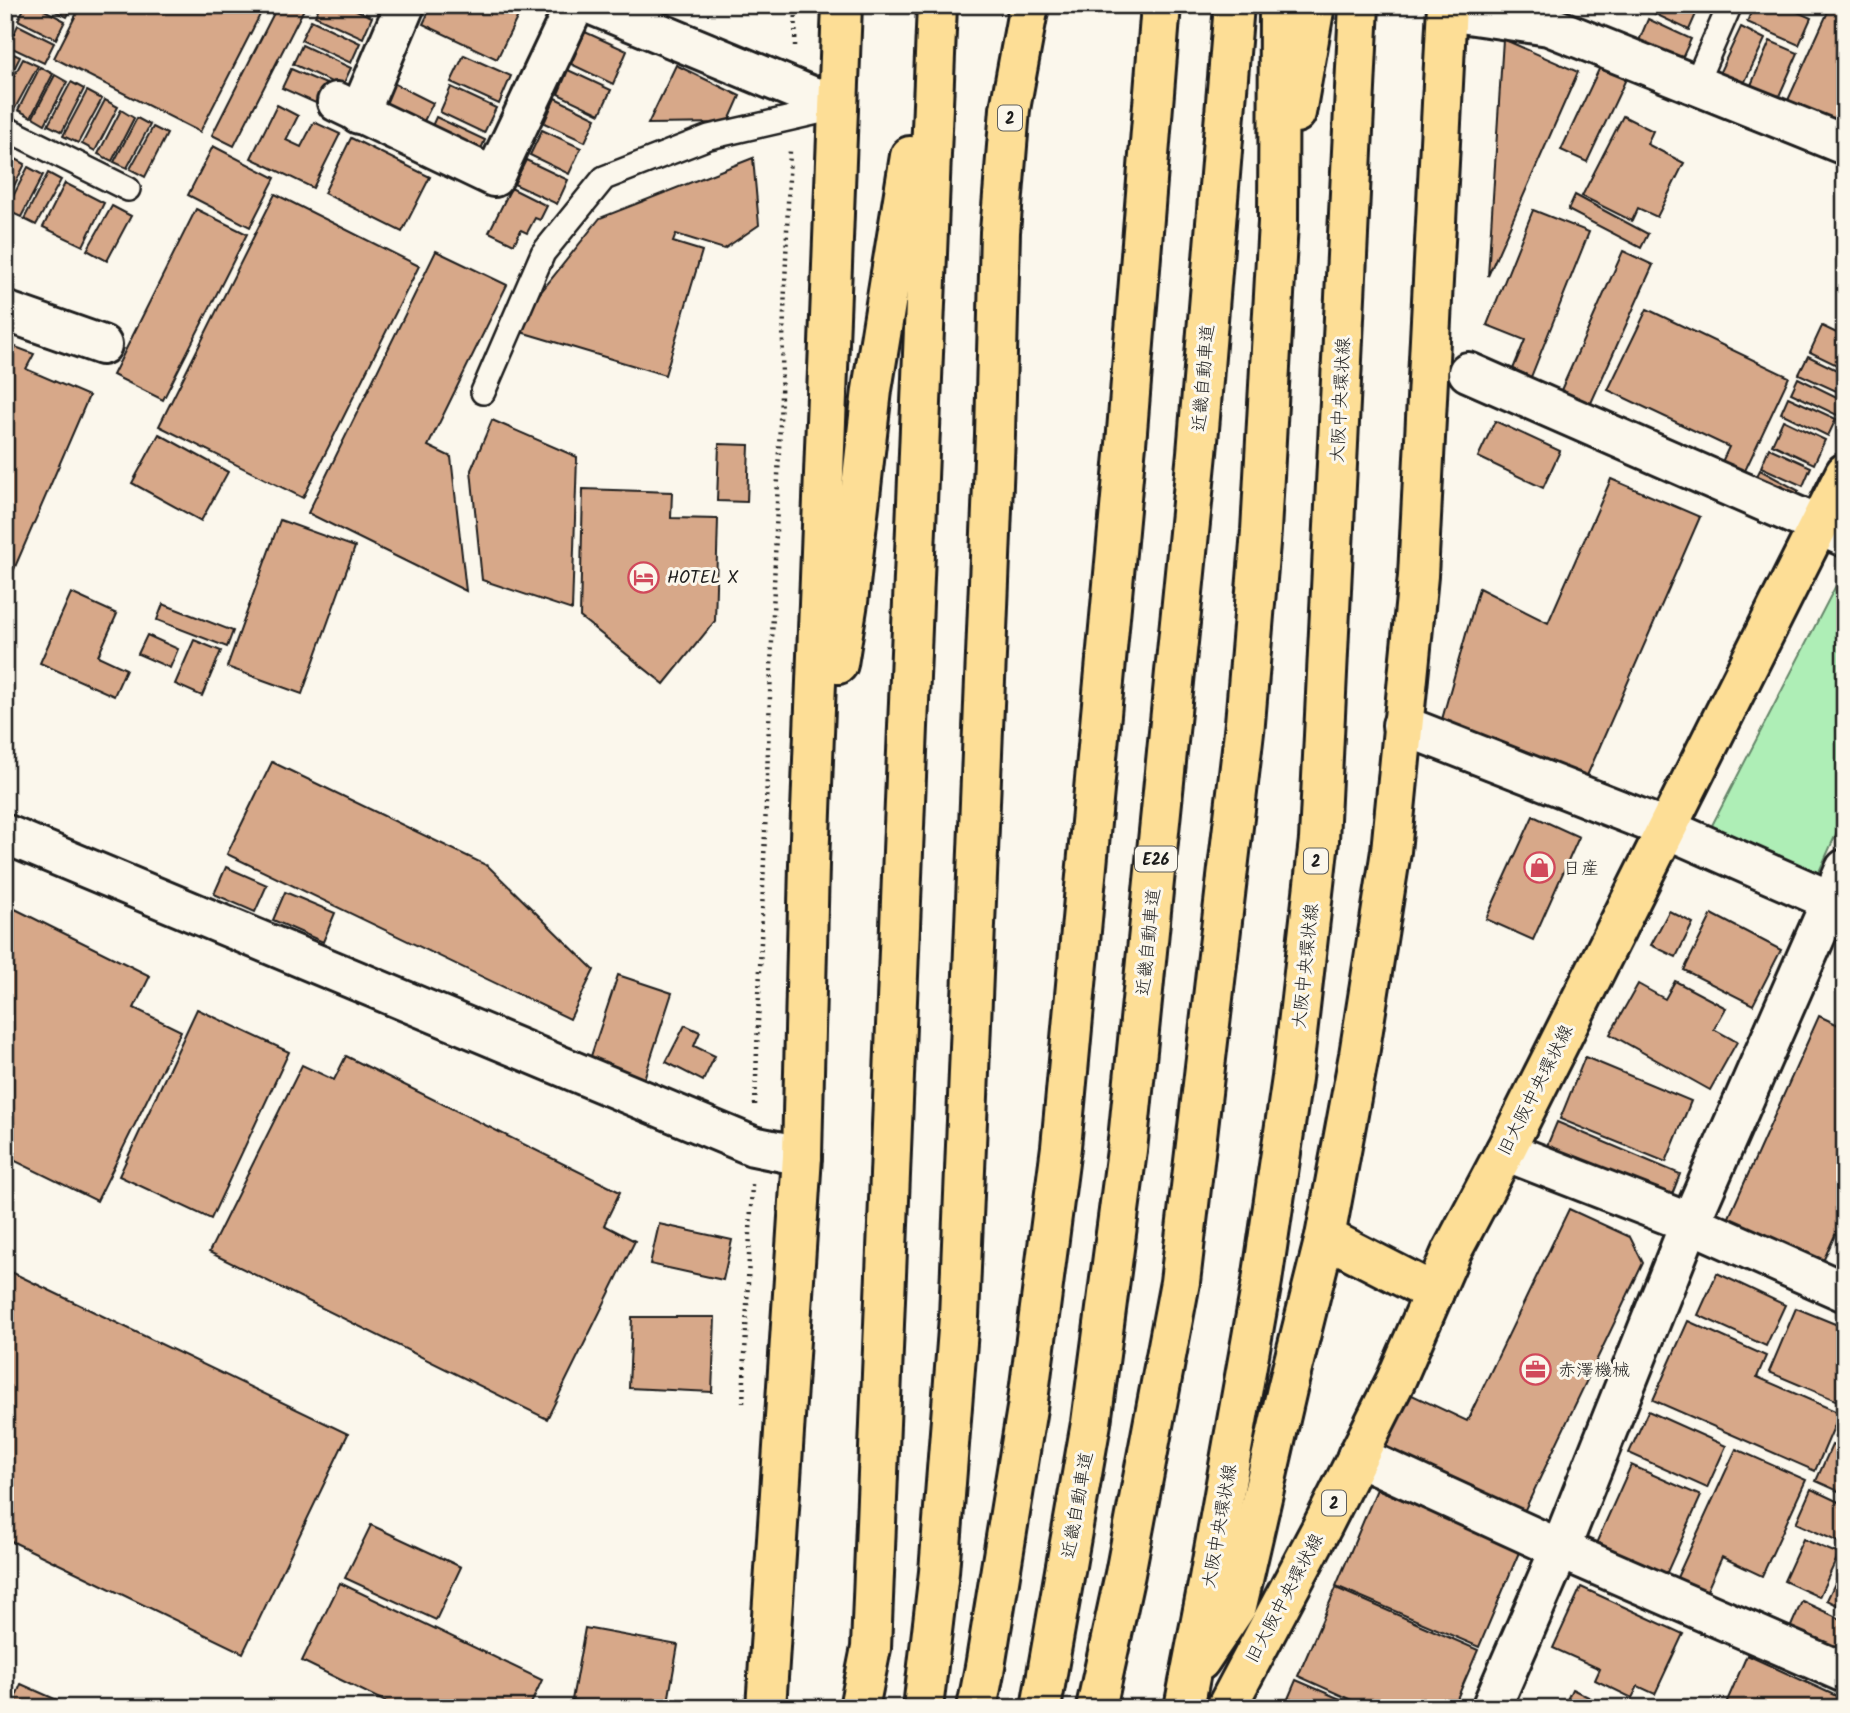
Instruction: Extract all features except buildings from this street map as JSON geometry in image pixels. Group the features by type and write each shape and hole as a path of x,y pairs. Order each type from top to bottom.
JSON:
{"main road":[{"path":"766,1708 802,1156 809,864 842,5"},
{"path":"809,864 848,602 872,390 936,5"},
{"path":"859,1708 871,1648 936,5"},
{"name":"2","path":"923,1708 939,1572 958,1317 987,650 1000,232 1010,109 1028,5"},
{"path":"976,1708 1027,1408 1061,1147 1126,444 1161,5"},
{"name":"近畿自動車道","path":"1041,1708 1091,1423 1127,1150 1197,453 1234,5"},
{"path":"1096,1708 1125,1574 1180,1282 1245,723 1261,531 1278,222 1279,5"},
{"path":"1278,222 1315,5"},
{"name":"大阪中央環状線","path":"1187,1691 1235,1437 1277,1181 1292,1078 1317,853 1359,5"},
{"name":"2","path":"1187,1691 1237,1606 1325,1237 1359,1055 1391,850 1418,576 1447,8"},
{"name":"旧大阪中央環状線","path":"1226,1708 1396,1380 1452,1251 1665,828 1831,531 1845,473"},
{"path":"1325,1237 1434,1293"}],"street":[{"path":"405,5 348,108 494,177 575,5"},
{"path":"592,5 792,103 838,107"},
{"path":"1447,8 1554,16 1695,85 1845,145"},
{"path":"5,311 102,345"},
{"path":"1468,372 1831,531"},
{"path":"1402,725 1840,893 1690,1223 1560,1549 1490,1708"},
{"path":"5,834 753,1146 802,1156"},
{"path":"1505,1150 1690,1223 1845,1292"},
{"path":"1357,1456 1560,1549 1845,1673"}],"lane":[{"path":"1695,85 1730,5"},
{"path":"482,392 543,253 604,178 792,103"},
{"path":"5,128 128,189"}],"path":[{"path":"743,1406 796,5"}],"green space":[{"path":"1845,568 1845,814 1814,883 1707,835"}],"place":[{"name":"HOTEL X","path":"644,577"},
{"name":"日産","path":"1540,868"},
{"name":"赤澤機械","path":"1535,1370"}]}
